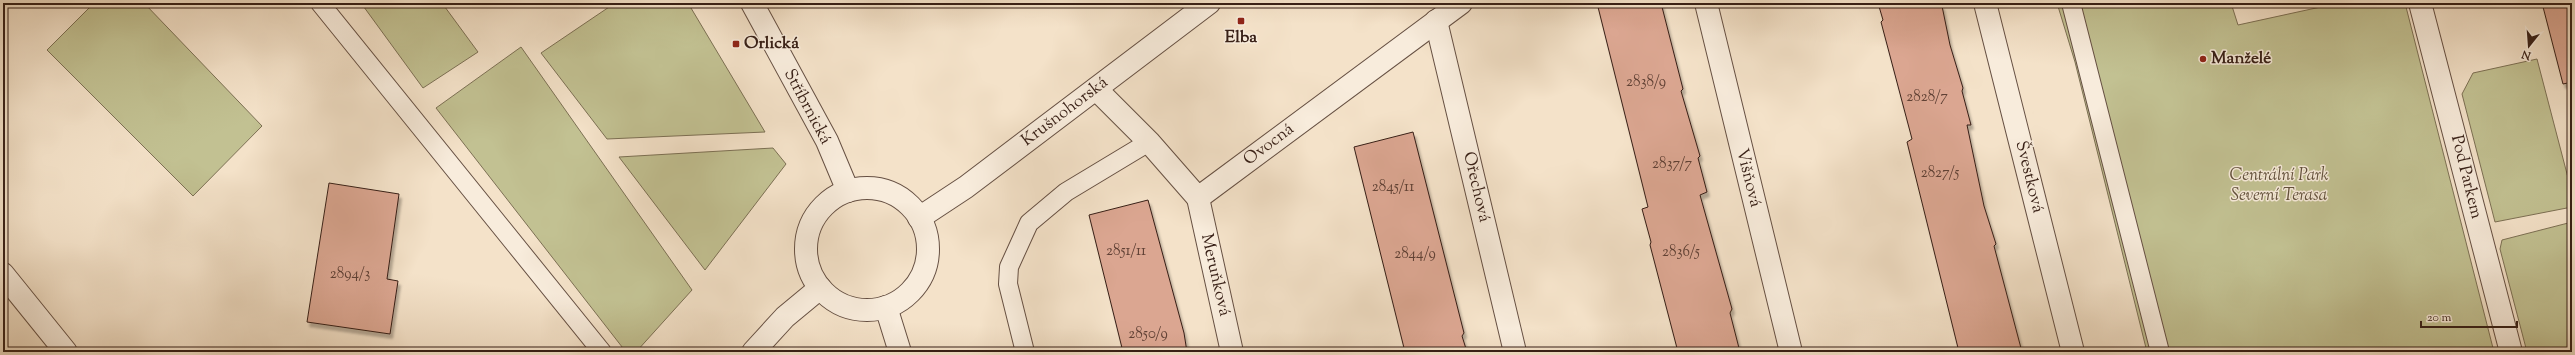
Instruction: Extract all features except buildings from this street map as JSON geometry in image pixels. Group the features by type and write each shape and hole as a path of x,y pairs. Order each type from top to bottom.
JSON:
{"street":[{"name":"Stříbrnická","path":"752,3 827,141 848,191"},
{"name":"Krušnohorská","path":"919,218 966,187 1209,3"},
{"name":"Ovocná","path":"1198,198 1461,3"},
{"name":"Višňová","path":"1706,3 1791,352"},
{"name":"Pod Parkem","path":"2420,3 2511,352"},
{"name":"Švestková","path":"1989,4 2073,352"},
{"name":"Ořechová","path":"1436,21 1515,352"},
{"path":"1096,89 1149,142 1198,198"},
{"path":"862,188 882,190 897,196 919,218 926,236 927,256 923,274 912,290 900,301 886,307 862,310 845,306 832,299 820,288 812,277 807,263 805,250 808,233 815,217 824,205 835,196 862,188"},
{"name":"Meruňková","path":"1198,198 1232,352"},
{"path":"3,274 66,352"},
{"path":"753,352 785,318 820,288"},
{"path":"886,307 900,352"}],"lane":[{"path":"320,3 602,352"},
{"path":"2070,3 2160,352"},
{"path":"1025,352 1008,284 1009,267 1029,222 1066,192 1149,142"}],"green space":[{"path":"94,3 144,3 262,126 193,196 47,50"},
{"path":"361,3 442,3 478,52 423,88"},
{"path":"615,3 688,3 765,132 607,139 541,53"},
{"name":"Centrální Park Severní Terasa","path":"2057,3 2231,3 2238,25 2339,3 2405,3 2494,352 2147,352 2075,62"},
{"path":"521,47 692,290 636,352 626,352 436,108"},
{"path":"2537,59 2572,193 2572,207 2495,222 2462,94 2473,73"},
{"path":"773,148 786,164 705,270 619,157"},
{"path":"2572,222 2572,352 2527,352 2500,249 2502,240"}],"place":[{"name":"Elba","path":"1241,21"},
{"name":"Orlická","path":"736,44"},
{"name":"Manželé","path":"2203,59"}]}
